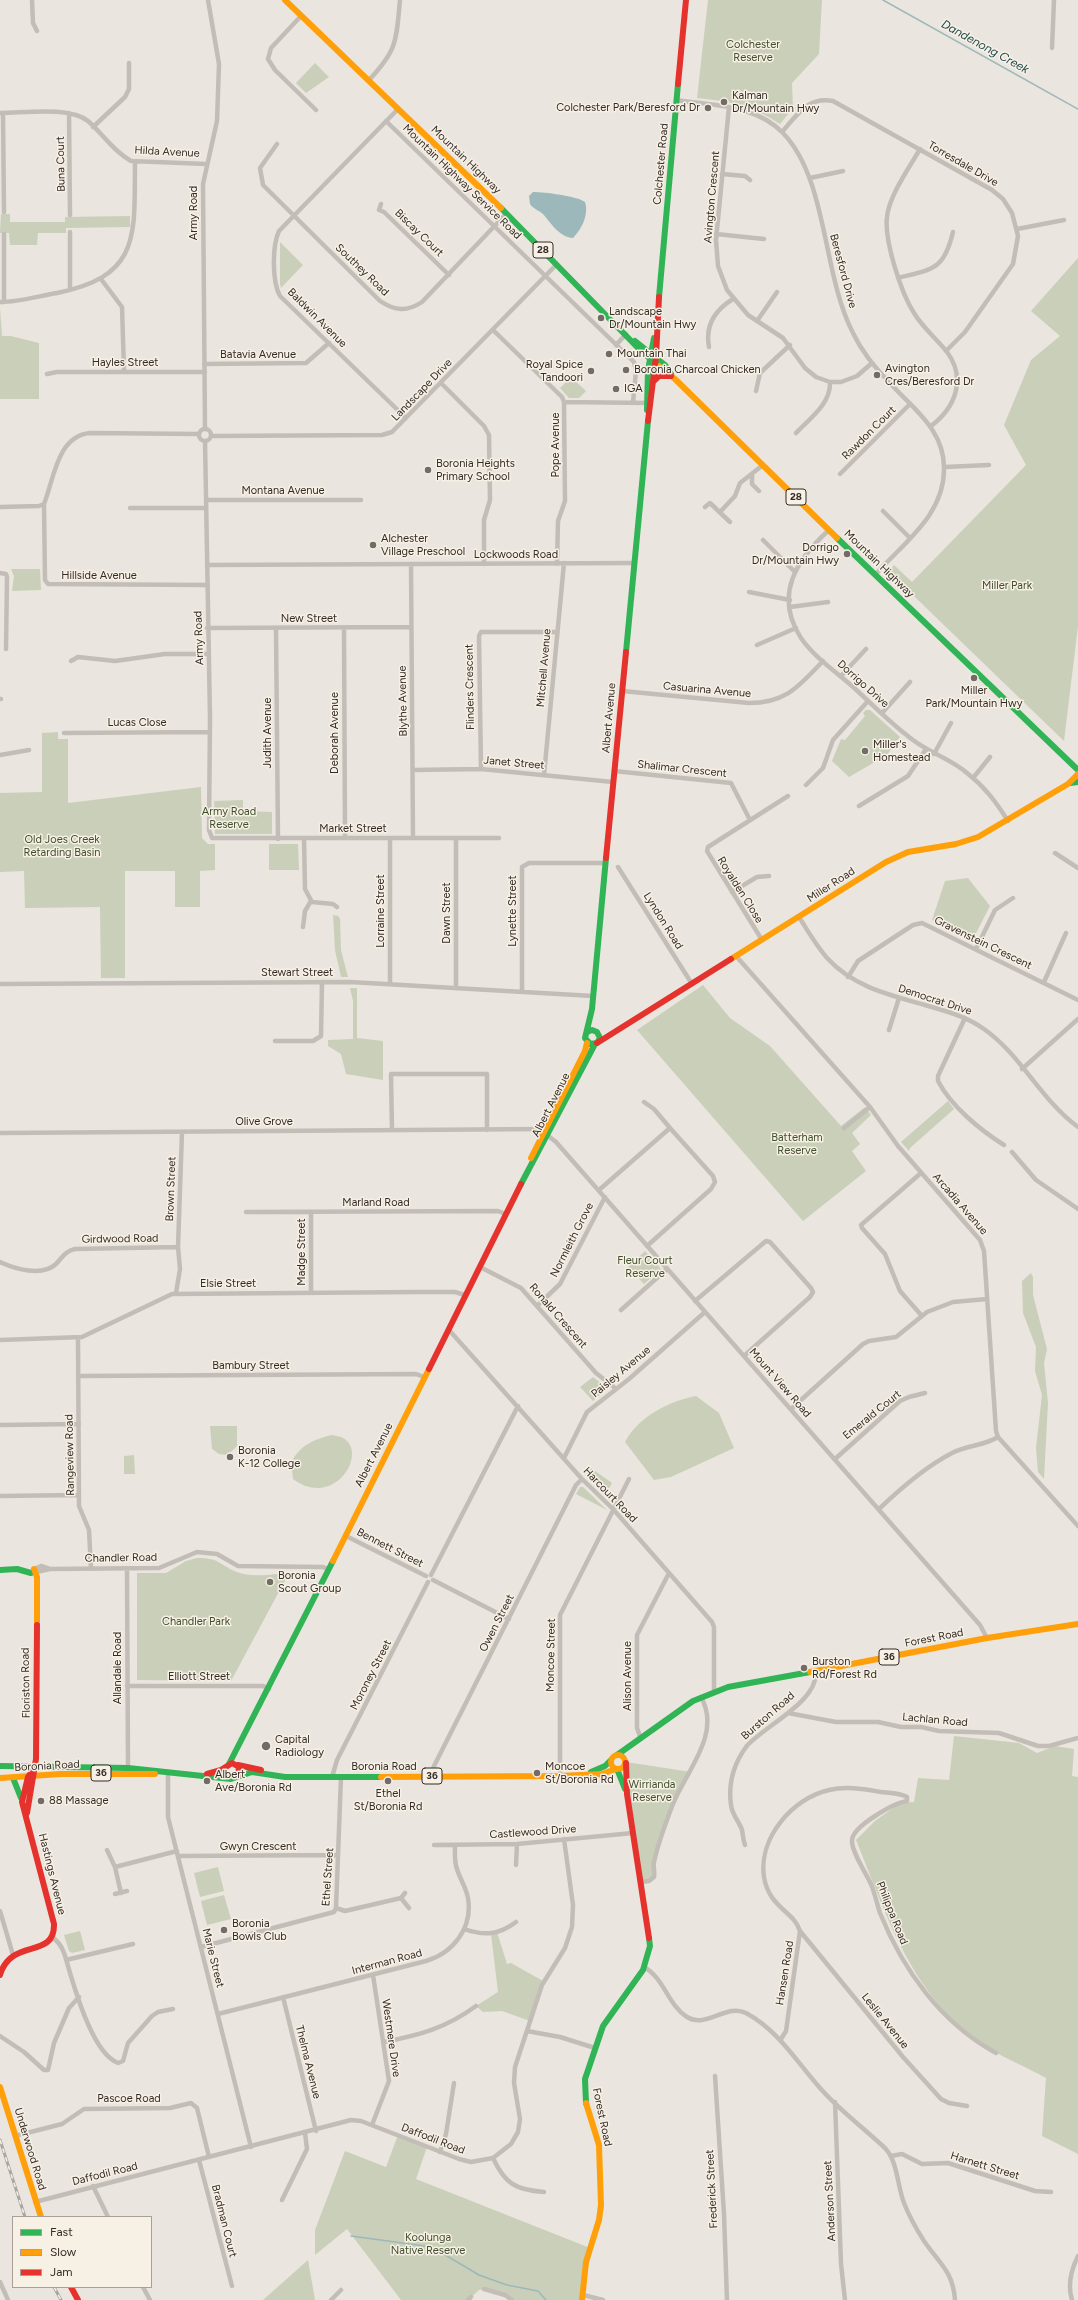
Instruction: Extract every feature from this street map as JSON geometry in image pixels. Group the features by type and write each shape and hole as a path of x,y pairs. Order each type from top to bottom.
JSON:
{"main road":[{"name":"Mountain Highway","path":"285,0 487,193 506,214 628,336 673,377 875,575 1078,770"},
{"name":"Colchester Road","path":"654,360 686,0"},
{"name":"Colchester Road","path":"651,352 656,330"},
{"name":"Mountain Highway","path":"628,336 651,352 654,360"},
{"name":"Albert Avenue","path":"649,402 653,382 654,360"},
{"name":"Albert Avenue","path":"587,1032 592,1010 654,360"},
{"path":"653,382 659,376 673,377"},
{"path":"1069,762 1078,764"},
{"name":"Miller Road","path":"596,1044 886,862 908,852 967,841 1008,821 1070,783 1078,774"},
{"name":"Miller Road","path":"1070,783 1078,782"},
{"name":"Albert Avenue","path":"592,1010 597,1032"},
{"path":"587,1032 597,1032 600,1038 596,1044 587,1042 585,1038 587,1032"},
{"name":"Miller Road","path":"597,1032 615,1033"},
{"name":"Albert Avenue","path":"227,1766 269,1689 424,1377 449,1330 465,1295 526,1175 545,1132 585,1051 587,1042"},
{"name":"Albert Avenue","path":"545,1132 596,1044"},
{"name":"Chandler Road","path":"0,1570 17,1569 33,1571"},
{"name":"Floriston Road","path":"33,1571 36,1586 36,1766"},
{"name":"Forest Road","path":"617,1755 701,1697 714,1691 815,1670 987,1638 1078,1624"},
{"name":"Forest Road","path":"582,2297 586,2262 601,2211 598,2144 586,2105 584,2090 586,2074 606,2020 644,1967 649,1950 650,1936 627,1794 626,1763 631,1750 641,1739"},
{"name":"Albert Avenue","path":"238,1765 240,1744"},
{"path":"617,1755 623,1756 626,1763"},
{"name":"36","path":"611,1760 617,1755"},
{"path":"611,1760 612,1767 617,1769"},
{"name":"Boronia Road","path":"585,1774 605,1766 611,1760"},
{"name":"36","path":"617,1769 622,1769 626,1763"},
{"path":"238,1765 240,1770 238,1776"},
{"name":"Boronia Road","path":"238,1765 251,1766 278,1776"},
{"name":"36","path":"227,1766 238,1765"},
{"path":"1,1766 2,1778"},
{"name":"Boronia Road","path":"1,1766 128,1768 229,1778"},
{"path":"22,1802 28,1777 36,1766"},
{"name":"Hastings Avenue","path":"26,1815 29,1794 35,1777 36,1766"},
{"path":"227,1766 225,1773 229,1778"},
{"name":"Boronia Road","path":"202,1775 227,1766"},
{"name":"Forest Road","path":"617,1769 627,1794"},
{"name":"Boronia Road","path":"238,1776 252,1772 278,1776 332,1777 560,1776 605,1774 617,1769"},
{"name":"Boronia Road","path":"2,1778 35,1777 61,1774 148,1774 167,1772"},
{"name":"36","path":"229,1778 234,1779 238,1776"},
{"name":"Hastings Avenue","path":"13,1778 26,1815 54,1924 53,1938"},
{"path":"0,1975 5,1962 13,1955 41,1947 53,1938"},
{"name":"Underwood Road","path":"0,2087 41,2216"},
{"path":"72,2288 78,2300"}],"street":[{"path":"32,0 33,23 38,31"},
{"name":"Army Road","path":"204,429 203,184 206,164 217,121 219,64 208,0"},
{"path":"369,80 383,65 393,49 400,0"},
{"path":"1052,48 1054,0"},
{"path":"301,16 271,48 268,59 275,70 316,110"},
{"path":"93,127 125,97 129,89 129,63"},
{"name":"Beresford Drive","path":"677,100 728,107 758,116 782,132 798,151 810,178 840,302 853,333 872,363 931,426 938,439 944,467 941,495 932,513 875,575"},
{"name":"Torresdale Drive","path":"782,132 804,106 815,101 825,100 838,103 997,193 1008,207 1017,228 1018,244 1011,268 965,332 946,351"},
{"name":"Avington Crescent","path":"728,107 716,234 718,266 724,283 733,299 757,321 783,338 790,345 810,373 830,382"},
{"name":"Baldwin Avenue","path":"398,109 294,216 276,237 275,281 277,290 285,301 406,418"},
{"path":"2,113 4,212"},
{"name":"Hilda Avenue","path":"2,113 69,113 81,116 121,155 135,162 206,164"},
{"name":"Buna Court","path":"69,113 70,215"},
{"name":"Mountain Highway Service Road","path":"386,121 634,362 636,370 632,402"},
{"name":"Southey Road","path":"277,144 262,165 261,178 268,191 380,301 394,309 410,308 416,305 449,275 506,214"},
{"path":"920,149 890,204 887,216 887,232 898,278 914,314 925,329 946,351 957,373 956,394 947,412 931,426"},
{"path":"4,234 2,302 70,290 101,280 117,266 131,242 134,224 135,162"},
{"path":"810,178 843,171"},
{"path":"722,174 745,176 750,180"},
{"name":"Biscay Court","path":"381,204 380,210 384,212 449,275"},
{"path":"1017,228 1064,220"},
{"path":"70,232 70,290"},
{"path":"898,278 926,270 942,261 949,248 953,232"},
{"path":"716,234 764,239"},
{"name":"Landscape Drive","path":"211,436 382,435 392,432 557,264"},
{"path":"101,280 122,307 124,371"},
{"path":"757,321 777,292"},
{"path":"709,347 707,337 711,323 720,308 733,299"},
{"name":"Pope Avenue","path":"493,330 562,397 564,402 565,501 558,521 557,564"},
{"path":"616,345 628,336"},
{"name":"Batavia Avenue","path":"204,364 306,363 329,343"},
{"path":"756,391 760,373 790,345"},
{"path":"796,434 822,406 827,398 830,382 840,382 857,376 872,363"},
{"name":"Hayles Street","path":"46,374 57,372 124,371 204,372"},
{"path":"441,383 484,426 489,435 490,500 484,520 484,564"},
{"path":"564,402 649,402"},
{"name":"Rawdon Court","path":"840,474 910,404"},
{"path":"0,507 39,506 44,504 64,447 75,436 90,433 199,434 204,429 209,431 211,436 205,441 201,439 199,434"},
{"name":"Army Road","path":"205,441 210,834"},
{"path":"720,512 735,496 740,483 752,475 762,465"},
{"path":"944,467 988,465"},
{"path":"752,475 752,484 759,491"},
{"name":"Montana Avenue","path":"206,500 361,500"},
{"path":"705,507 710,503 730,522"},
{"name":"Hillside Avenue","path":"44,504 45,580 48,584 207,585"},
{"path":"130,508 206,508"},
{"path":"883,511 910,538"},
{"name":"Dorrigo Drive","path":"830,530 806,552 794,571 790,585 790,607 796,628 802,639 824,661 912,740 934,754 957,765 973,778 994,799 1008,821"},
{"path":"763,540 794,571"},
{"name":"Lockwoods Road","path":"207,565 634,563"},
{"name":"Blythe Avenue","path":"411,564 413,838"},
{"name":"Mitchell Avenue","path":"544,775 564,564"},
{"path":"0,572 6,574 7,577 6,649"},
{"path":"749,592 790,600"},
{"path":"790,607 828,602"},
{"name":"New Street","path":"207,628 411,627"},
{"name":"Judith Avenue","path":"276,628 278,839"},
{"name":"Deborah Avenue","path":"344,628 345,838"},
{"path":"757,645 796,628"},
{"name":"Flinders Crescent","path":"481,769 479,636 481,632 557,632"},
{"path":"841,676 866,649"},
{"path":"71,661 78,657 115,661 165,654 208,654"},
{"name":"Casuarina Avenue","path":"622,691 749,703 770,701 798,688 824,661"},
{"path":"882,713 910,682"},
{"path":"806,786 823,768 833,740 868,701"},
{"path":"934,754 951,723"},
{"name":"Lucas Close","path":"64,733 209,732"},
{"path":"860,806 908,776 926,749"},
{"path":"0,754 29,750"},
{"path":"973,778 990,758"},
{"name":"Janet Street","path":"412,770 481,769 613,782"},
{"name":"Shalimar Crescent","path":"614,771 731,783 750,820"},
{"name":"Royalden Close","path":"762,940 707,851 708,846 788,796"},
{"name":"Market Street","path":"210,834 215,840 304,838 499,838"},
{"path":"304,838 304,889 310,900"},
{"name":"Lorraine Street","path":"390,838 390,984"},
{"name":"Dawn Street","path":"456,838 456,988"},
{"path":"1055,853 1078,868"},
{"name":"Lynette Street","path":"522,992 522,867 529,864 605,864"},
{"name":"Lyndon Road","path":"618,867 692,984"},
{"path":"732,892 757,877 769,876"},
{"path":"976,949 994,910 1013,898"},
{"path":"310,900 333,904 337,907"},
{"path":"303,927 305,911 310,900"},
{"name":"Democrat Drive","path":"799,917 828,959 848,977 864,986 965,1018 992,1035 1065,1117 1078,1127"},
{"name":"Gravenstein Crescent","path":"848,977 858,961 919,923 976,949 1078,1000"},
{"path":"1044,982 1066,933"},
{"name":"Arcadia Avenue","path":"736,956 870,1107 896,1144 980,1240 984,1251 996,1431 998,1437"},
{"path":"275,1041 312,1041 321,1036 322,982"},
{"name":"Stewart Street","path":"0,984 322,982 390,984 593,996"},
{"path":"888,1030 899,998"},
{"path":"965,1018 938,1076 938,1081 974,1124 985,1134 1004,1145"},
{"path":"1022,1069 1078,1019"},
{"path":"392,1130 391,1074 487,1074 487,1130"},
{"path":"644,1102 654,1109 713,1176 715,1182 711,1190 647,1246"},
{"path":"844,1128 870,1107"},
{"path":"599,1190 670,1128"},
{"name":"Olive Grove","path":"0,1133 392,1130 529,1130 545,1132"},
{"name":"Brown Street","path":"176,1293 180,1269 178,1248 182,1132"},
{"name":"Mount View Road","path":"545,1132 556,1142 599,1190 879,1509 980,1625 987,1638"},
{"path":"1012,1152 1036,1180 1078,1209"},
{"path":"921,1173 861,1225 885,1254 900,1292 922,1316"},
{"name":"Normleith Grove","path":"537,1306 560,1284 605,1197"},
{"name":"Marland Road","path":"246,1212 498,1211 506,1214"},
{"name":"Madge Street","path":"311,1212 311,1292"},
{"path":"695,1301 766,1241 770,1242 812,1288 813,1292 810,1297 744,1356"},
{"name":"Girdwood Road","path":"0,1262 24,1271 53,1266 66,1252 75,1249 178,1248"},
{"name":"Ronald Crescent","path":"480,1267 521,1288 596,1373 615,1388"},
{"path":"621,1310 667,1269"},
{"name":"Elsie Street","path":"0,1340 78,1338 94,1333 176,1293 455,1292 465,1295"},
{"path":"790,1409 863,1344 869,1341 896,1337 922,1316 953,1302 987,1300"},
{"name":"Paisley Avenue","path":"564,1458 587,1412 615,1388 629,1379 705,1312"},
{"name":"Harcourt Road","path":"449,1330 582,1479 613,1509 713,1624 714,1691"},
{"name":"Rangeview Road","path":"78,1338 79,1495 80,1511 89,1530 91,1568"},
{"name":"Bambury Street","path":"78,1376 416,1374 424,1377"},
{"name":"Emerald Court","path":"835,1459 900,1401 925,1393"},
{"path":"430,1581 518,1406"},
{"path":"0,1425 78,1424"},
{"path":"879,1509 926,1468 947,1456 970,1446 990,1442 998,1437 1076,1520 1078,1526"},
{"name":"Owen Street","path":"431,1776 434,1766 576,1485 582,1479"},
{"name":"Moncoe Street","path":"560,1776 560,1615 629,1479"},
{"path":"0,1496 79,1495"},
{"name":"Bennett Street","path":"346,1536 426,1576"},
{"name":"Chandler Road","path":"33,1571 41,1566 50,1569 127,1569 166,1566 189,1554 210,1552 238,1566 322,1567 329,1570"},
{"name":"Allandale Road","path":"127,1569 128,1768"},
{"name":"Alison Avenue","path":"641,1739 637,1728 637,1635 669,1572"},
{"path":"432,1575 426,1576 430,1581 509,1619"},
{"name":"Moroney Street","path":"332,1777 337,1760 430,1581"},
{"name":"Burston Road","path":"745,1845 741,1829 731,1806 731,1776 748,1745 788,1713 812,1688 816,1678 815,1670"},
{"name":"Elliott Street","path":"128,1686 263,1686 269,1689"},
{"path":"641,1882 649,1881 654,1877 654,1864 672,1806 691,1772 701,1749 708,1722 706,1707 701,1697"},
{"name":"Lachlan Road","path":"788,1713 836,1722 881,1722 901,1727 921,1727 950,1732 996,1732 1038,1746 1049,1746 1078,1738"},
{"name":"Marie Street","path":"167,1772 168,1818 252,2147"},
{"name":"Ethel Street","path":"201,1947 331,1914 336,1908 341,1777"},
{"name":"Hansen Road","path":"781,2039 786,2031 800,1931 797,1923 771,1897 764,1876 768,1847 781,1821 804,1800 830,1789 856,1788 905,1795 908,1798"},
{"name":"Philippa Road","path":"908,1798 906,1801 888,1807 856,1831 852,1840 853,1847 870,1882 884,1920 906,1963 946,2017 976,2042 996,2053"},
{"name":"Castlewood Drive","path":"434,1845 517,1844 633,1832"},
{"name":"Daffodil Road","path":"35,2202 93,2186 316,2131 351,2120 361,2121 440,2152 471,2162 493,2158 511,2144 519,2128 520,2110 515,2090 514,2075 542,1985 565,1948 572,1927 573,1905 564,1839"},
{"path":"516,1865 517,1844"},
{"name":"Interman Road","path":"218,2014 373,1975 436,1957 452,1947 464,1929 468,1917 468,1901 456,1866 454,1845"},
{"path":"107,1850 116,1867 124,1892 115,1894"},
{"name":"Gwyn Crescent","path":"116,1867 177,1854 338,1855"},
{"path":"336,1908 345,1911 401,1898 405,1893"},
{"path":"401,1898 408,1908"},
{"path":"0,1911 13,1955"},
{"path":"464,1929 477,1933 491,1934 503,1931 516,1922"},
{"name":"Leslie Avenue","path":"800,1931 902,2057 941,2099 949,2103 967,2106"},
{"path":"53,1938 60,1944 98,2044 112,2060 118,2063 124,2061 128,2043 153,2015 173,2009"},
{"path":"66,1960 133,1944"},
{"path":"644,1967 654,1974 680,2011 689,2018 702,2020 733,2011 742,2012 781,2039 819,2087 885,2148 891,2156 906,2208 924,2241 947,2270 952,2282 955,2300"},
{"name":"Westmere Drive","path":"372,2125 389,2081 373,1975"},
{"path":"0,2036 24,2052 44,2070 48,2070 53,2048 64,2021 71,2005 79,1997"},
{"name":"Thelma Avenue","path":"283,1998 316,2131"},
{"path":"384,2042 438,2029 450,2024 476,2006"},
{"path":"527,2031 560,2037 595,2048"},
{"name":"Frederick Street","path":"715,2076 724,2214 727,2300"},
{"path":"440,2152 446,2134 454,2083"},
{"name":"Anderson Street","path":"835,2102 837,2188 841,2227 841,2264 845,2300"},
{"name":"Pascoe Road","path":"15,2136 62,2124 84,2109 170,2108 191,2103 197,2108 209,2157"},
{"path":"282,2200 307,2149 306,2133"},
{"name":"Harnett Street","path":"891,2156 903,2154 922,2164 948,2164 1035,2191 1051,2192"},
{"path":"493,2158 500,2173 508,2182 529,2190 544,2192"},
{"name":"Bradman Court","path":"200,2160 232,2286"},
{"path":"93,2186 108,2216"},
{"path":"1072,2300 1069,2286 1073,2267 1078,2256"},
{"path":"0,2282 8,2300"},
{"path":"144,2288 150,2300"},
{"path":"484,2289 505,2295 512,2300"},
{"path":"331,2300 341,2290"},
{"path":"582,2297 603,2300"}],"green space":[{"name":"Colchester Reserve","path":"708,0 822,0 819,54 792,83 793,108 780,124 750,108 721,101 697,98"},
{"path":"315,63 329,77 306,93 296,83"},
{"path":"1,214 10,214 10,222 65,222 65,217 130,216 130,227 66,228 66,233 38,233 37,245 10,245 9,233 0,233"},
{"path":"280,242 303,265 281,288 280,284"},
{"name":"Miller Park","path":"1078,258 1078,626 1064,741 889,572 894,565 912,582 1026,465 1004,425 1031,360 1060,336 1031,311"},
{"path":"0,308 2,336 11,336 39,343 39,399 0,399"},
{"path":"571,377 586,391 579,398 569,398 560,388"},
{"path":"11,569 40,569 41,590 12,591 14,576"},
{"path":"866,710 870,710 900,737 887,755 849,777 832,761 841,739 845,740 865,716 863,713"},
{"name":"Old Joes Creek Retarding Basin","path":"58,732 58,739 68,739 68,803 201,787 202,838 208,844 215,844 215,870 200,871 200,907 175,907 175,871 125,871 125,978 101,978 100,907 25,908 24,871 0,872 0,793 42,792 42,733"},
{"name":"Army Road Reserve","path":"243,800 243,811 272,812 272,834 215,834 214,801"},
{"path":"269,844 298,844 299,870 269,870"},
{"path":"968,878 990,906 973,939 932,920 945,881"},
{"path":"333,915 338,916 340,919 341,950 348,977 341,977 335,950"},
{"name":"Batterham Reserve","path":"703,985 730,1018 770,1046 841,1126 865,1107 871,1115 852,1133 860,1144 852,1151 866,1171 803,1221 637,1030"},
{"path":"350,988 357,988 357,1038 383,1041 383,1080 346,1074 341,1054 328,1046 328,1040 353,1039 353,1001"},
{"path":"948,1101 954,1109 910,1148 909,1151 901,1142"},
{"name":"Fleur Court Reserve","path":"645,1251 661,1269 644,1284 628,1267"},
{"path":"1031,1273 1033,1277 1033,1295 1047,1349 1044,1363 1048,1403 1044,1479 1038,1472 1036,1448 1042,1395 1035,1371 1036,1347 1023,1313 1022,1281"},
{"path":"593,1377 606,1387 606,1389 593,1401 580,1387"},
{"path":"696,1396 719,1413 734,1448 671,1477 654,1480 625,1442 638,1425 655,1412 675,1402"},
{"path":"210,1426 237,1426 237,1446 228,1455 219,1454 212,1449"},
{"path":"331,1435 342,1437 350,1445 352,1455 350,1465 344,1475 334,1483 322,1488 308,1487 293,1479 291,1463 299,1452 313,1441"},
{"path":"134,1455 135,1474 124,1474 124,1456"},
{"path":"591,1468 612,1483 606,1494 587,1476"},
{"path":"580,1487 583,1487 607,1510 576,1494"},
{"name":"Chandler Park","path":"197,1558 211,1559 237,1572 249,1575 289,1573 231,1681 137,1680 137,1573 166,1573 186,1561"},
{"path":"954,1736 1019,1743 1037,1753 1055,1746 1074,1749 1072,1776 1078,1777 1078,2154 1042,2136 1046,2078 979,2042 955,2022 935,2000 918,1976 903,1951 890,1924 856,1840 875,1821 900,1803 914,1802 918,1778 949,1780"},
{"name":"Wirrianda Reserve","path":"626,1762 691,1772 678,1796 661,1836 655,1863 654,1877 641,1882"},
{"path":"218,1867 224,1891 200,1897 194,1873"},
{"path":"224,1895 231,1919 207,1925 201,1901"},
{"path":"80,1931 85,1950 72,1953 69,1951 64,1935"},
{"path":"497,1932 507,1964 511,1963 543,1981 530,2021 502,2011 483,2012 476,2006 498,1992 491,1934"},
{"name":"Koolunga Native Reserve","path":"398,2135 427,2147 416,2179 590,2248 582,2300 512,2300 484,2289 479,2290 468,2300 401,2300 347,2229 315,2255 315,2230 345,2151 386,2167"},
{"path":"308,2260 315,2300 263,2300"}],"water":[{"path":"533,192 568,196 585,202 586,211 584,221 573,238 559,232 540,211 531,206 529,196"}],"waterway":[{"name":"Dandenong Creek","path":"883,0 1078,109"},
{"path":"351,2236 432,2247 479,2275 507,2285 538,2291 546,2300"}],"railway":[{"path":"0,2140 25,2216"},
{"path":"55,2288 61,2300"}],"traffic: fast":[{"path":"659,297 678,84"},
{"path":"501,208 642,352 659,366"},
{"path":"647,410 648,370 654,338"},
{"path":"635,341 665,365 671,374"},
{"path":"626,652 648,421"},
{"path":"837,538 1078,770"},
{"path":"1070,783 1078,782"},
{"path":"587,1032 592,1030 597,1032 600,1038 597,1043 590,1044 585,1038 592,1009 606,858"},
{"path":"521,1184 595,1044"},
{"path":"229,1764 333,1561"},
{"path":"0,1570 17,1569 31,1573"},
{"path":"617,1755 693,1701 728,1687 810,1672"},
{"path":"591,1772 605,1766 611,1760"},
{"path":"0,1766 128,1768 231,1779 252,1772 285,1777 381,1777"},
{"path":"617,1769 625,1789"},
{"path":"13,1778 21,1798"},
{"path":"586,2103 585,2079 603,2026 643,1970 650,1946 649,1938"}],"traffic: slow":[{"path":"285,0 501,208"},
{"path":"659,366 675,379 837,538"},
{"path":"731,959 886,862 908,852 956,844 978,837 1068,784 1078,774"},
{"path":"531,1158 585,1051 587,1043"},
{"path":"333,1561 429,1369"},
{"path":"34,1569 37,1577 37,1625"},
{"path":"810,1672 987,1638 1078,1624"},
{"path":"615,1755 621,1755 625,1759 625,1762 625,1765 621,1769 615,1769 611,1765 611,1759 615,1755"},
{"path":"381,1777 560,1776 602,1774 616,1769"},
{"path":"0,1778 61,1774 155,1774"},
{"path":"0,2087 41,2216"},
{"path":"582,2300 586,2262 599,2220 601,2205 599,2145 586,2103"}],"traffic: jam":[{"path":"678,84 686,0"},
{"path":"648,421 656,357 659,297"},
{"path":"653,382 659,376 671,376"},
{"path":"606,858 626,652"},
{"path":"597,1043 731,959"},
{"path":"429,1369 521,1184"},
{"path":"27,1813 36,1759 37,1625"},
{"path":"207,1774 221,1770 232,1763 239,1767 238,1776"},
{"path":"626,1763 627,1794 649,1938"},
{"path":"238,1765 261,1770"},
{"path":"0,1975 6,1963 13,1956 48,1942 52,1935 54,1924 22,1802 28,1777 36,1766"},
{"path":"72,2288 78,2300"}],"place":[{"name":"Kalman Dr/Mountain Hwy","path":"724,102"},
{"name":"Colchester Park/Beresford Dr","path":"708,108"},
{"name":"Landscape Dr/Mountain Hwy","path":"601,318"},
{"name":"Mountain Thai","path":"609,354"},
{"name":"Boronia Charcoal Chicken","path":"626,370"},
{"name":"Royal Spice Tandoori","path":"591,371"},
{"name":"Avington Cres/Beresford Dr","path":"877,375"},
{"name":"IGA","path":"616,389"},
{"name":"Boronia Heights Primary School","path":"428,470"},
{"name":"Alchester Village Preschool","path":"373,545"},
{"name":"Dorrigo Dr/Mountain Hwy","path":"847,554"},
{"name":"Miller Park/Mountain Hwy","path":"974,678"},
{"name":"Miller's Homestead","path":"865,751"},
{"name":"Boronia K-12 College","path":"230,1457"},
{"name":"Boronia Scout Group","path":"270,1582"},
{"name":"Burston Rd/Forest Rd","path":"804,1668"},
{"name":"Capital Radiology","path":"266,1746"},
{"name":"Moncoe St/Boronia Rd","path":"537,1773"},
{"name":"Albert Ave/Boronia Rd","path":"207,1781"},
{"name":"Ethel St/Boronia Rd","path":"388,1781"},
{"name":"88 Massage","path":"41,1801"},
{"name":"Boronia Bowls Club","path":"224,1930"}]}
